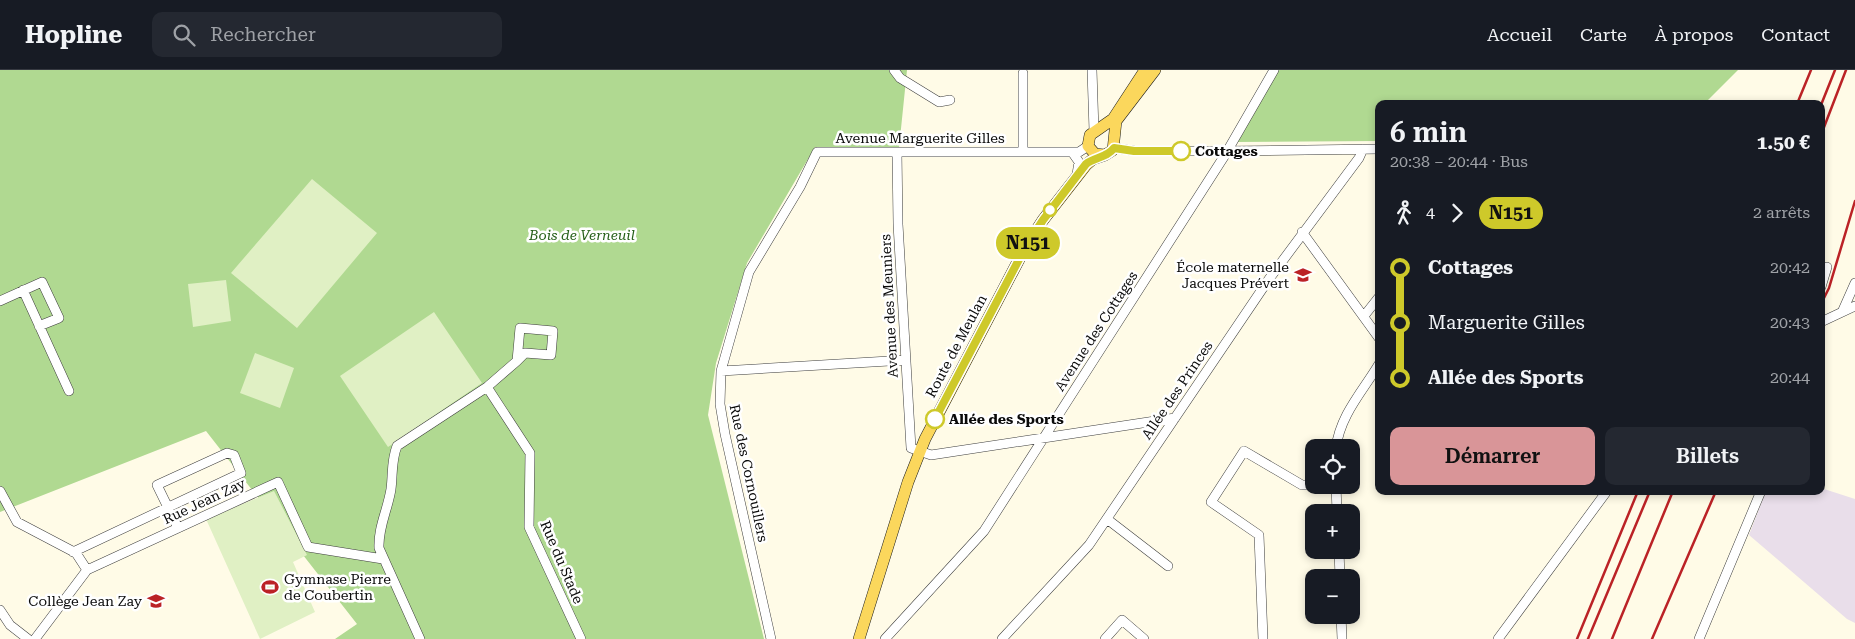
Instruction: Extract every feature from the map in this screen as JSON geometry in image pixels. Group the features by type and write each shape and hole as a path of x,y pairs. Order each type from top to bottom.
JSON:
{"main road":[{"path":"1086,164 1089,147 1088,138 1096,130 1110,122 1144,70"},
{"path":"1089,147 1097,155 1111,147 1116,121 1155,70"},
{"path":"1096,130 1107,130 1111,147"},
{"name":"Route de Meulan","path":"859,639 922,452 1030,251 1065,192 1086,164 1111,147"},
{"name":"Route de Meulan","path":"865,639 922,452"}],"street":[{"path":"894,70 900,78 939,102 950,100"},
{"path":"1092,70 1096,130"},
{"name":"Avenue des Cottages","path":"885,639 984,531 1227,152 1274,70"},
{"name":"Avenue Marguerite Gilles","path":"1023,73 1023,152"},
{"name":"Avenue Marguerite Gilles","path":"817,152 1072,152 1081,151 1089,147"},
{"path":"1111,147 1134,151 1227,152 1375,149"},
{"name":"Allée des Princes","path":"1002,639 1089,545 1302,232 1360,158 1363,148"},
{"name":"Rue des Cornouillers","path":"771,639 725,434 720,404 721,371 749,272 800,187 817,152"},
{"name":"Avenue des Meuniers","path":"898,152 898,224 911,448 922,452"},
{"path":"1072,152 1079,162 1077,174"},
{"path":"1302,232 1375,332"},
{"path":"1825,274 1827,267"},
{"path":"0,301 42,282 58,318 39,326"},
{"path":"1843,310 1855,283"},
{"path":"23,290 69,391"},
{"path":"1364,316 1375,302"},
{"path":"1825,320 1855,306"},
{"path":"420,639 383,559 379,536 391,490 392,458 397,446 487,387 517,361 525,353 551,355 553,331 520,328 517,361"},
{"path":"721,371 906,360"},
{"path":"1338,439 1340,428 1348,412 1375,370"},
{"name":"Rue du Stade","path":"487,387 530,453 529,527 580,639"},
{"path":"922,452 931,455 1175,418"},
{"path":"1263,639 1259,535 1211,502 1244,451 1305,485"},
{"path":"73,552 168,507 241,473 234,455 227,453 157,485 168,507 178,528"},
{"name":"Rue Jean Zay","path":"35,639 87,570 278,482 308,547 383,559"},
{"path":"0,491 17,522 73,552 87,570"},
{"path":"1498,639 1604,495"},
{"path":"1699,639 1758,495"},
{"path":"1107,518 1168,566"},
{"path":"0,610 10,625 28,639"},
{"path":"1105,639 1122,620 1144,639"},
{"path":"1341,624 1342,639"}],"shaded area":[{"path":"1825,489 1855,499 1855,623 1847,619 1749,535 1764,495 1825,495"}],"green space":[{"name":"Bois de Verneuil","path":"0,70 907,70 899,148 815,147 747,263 716,363 708,415 764,639 335,639 357,624 206,431 0,512"},
{"path":"1276,70 1738,70 1708,100 1375,100 1375,141 1234,142"},
{"path":"312,179 377,233 297,328 231,273"},
{"path":"226,280 231,321 193,327 188,284"},
{"path":"434,312 482,383 388,447 340,376"},
{"path":"255,353 294,368 280,408 240,393"},
{"name":"Gymnase Pierre de Coubertin","path":"274,491 307,555 293,562 315,612 260,639 206,519"}],"railway":[{"path":"1799,100 1811,70"},
{"path":"1823,100 1835,70"},
{"path":"1825,125 1846,70"},
{"path":"1825,296 1855,201"},
{"path":"1577,639 1636,495"},
{"path":"1588,639 1648,495"},
{"path":"1612,639 1671,495"},
{"path":"1652,639 1714,495"}],"bus line":[{"name":"N151","path":"935,419 1025,248 1043,220 1086,164 1095,158 1108,154 1114,148 1121,151 1181,151"}],"place":[{"name":"Cottages","path":"1181,151"},
{"name":"École maternelle Jacques Prévert","path":"1303,275"},
{"name":"Allée des Sports","path":"935,419"},
{"name":"Gymnase Pierre de Coubertin","path":"270,587"},
{"name":"Collège Jean Zay","path":"156,601"}]}
